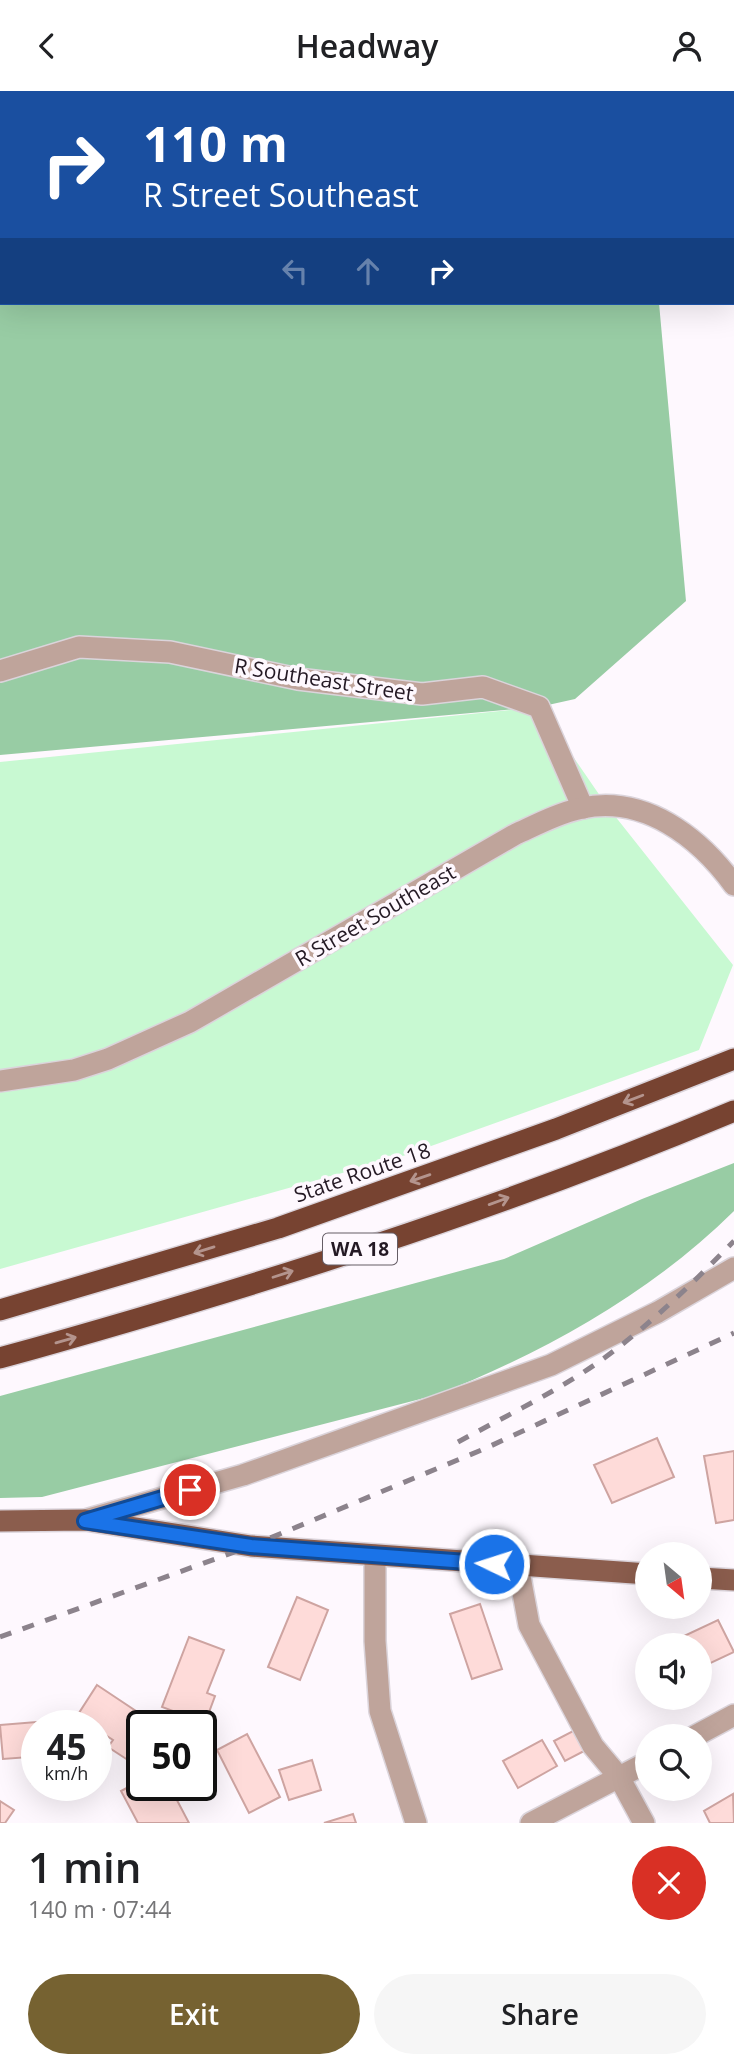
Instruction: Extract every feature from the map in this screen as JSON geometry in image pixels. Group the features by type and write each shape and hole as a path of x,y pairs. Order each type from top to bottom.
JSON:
{"highway":[{"name":"State Route 18","path":"0,1311 291,1224 556,1129 734,1059"},
{"name":"WA 18","path":"0,1358 137,1319 423,1228 724,1116"}],"main road":[{"path":"0,1521 85,1521 251,1546 635,1573"},
{"path":"712,1578 734,1580"}],"street":[{"name":"R Southeast Street","path":"0,671 79,647 170,652 298,679 422,694 483,687 539,707 583,808"},
{"name":"R Street Southeast","path":"0,1081 74,1070 108,1059 190,1021 516,834 583,808 607,806 661,819 703,848 734,885"},
{"path":"85,1521 243,1475 551,1365 658,1312 734,1268"},
{"path":"375,1555 375,1641 380,1711 416,1823"},
{"path":"518,1566 529,1625 593,1746 619,1777 644,1823"},
{"path":"712,1727 734,1715"},
{"path":"531,1823 635,1769"}],"green space":[{"path":"0,305 659,305 686,601 575,699 539,707 0,755"},
{"path":"539,707 607,806 733,965 699,1050 406,1155 0,1269 0,762"},
{"path":"734,1163 734,1211 702,1241 632,1294 517,1360 436,1395 42,1497 0,1498 0,1396 504,1259 642,1199"}],"building":[{"path":"657,1438 674,1477 612,1503 594,1465"},
{"path":"734,1451 734,1520 716,1523 704,1456"},
{"path":"297,1597 328,1610 300,1680 268,1667"},
{"path":"480,1604 502,1669 472,1679 450,1614"},
{"path":"718,1620 734,1652 712,1662 712,1633 690,1633"},
{"path":"189,1637 224,1650 207,1693 215,1696 210,1710 170,1710 162,1707"},
{"path":"97,1685 134,1710 126,1710 126,1759 112,1750 112,1710 81,1710"},
{"path":"21,1723 21,1758 3,1759 0,1725"},
{"path":"575,1730 586,1750 565,1761 554,1741"},
{"path":"247,1734 280,1797 249,1813 217,1750"},
{"path":"542,1740 557,1766 518,1788 503,1761"},
{"path":"312,1760 321,1790 289,1800 279,1770"},
{"path":"733,1794 734,1823 710,1823 704,1811"},
{"path":"0,1801 14,1810 5,1823 0,1823"},
{"path":"126,1801 177,1801 189,1823 138,1823"},
{"path":"353,1814 356,1823 324,1823"}],"railway":[{"path":"458,1442 538,1399 597,1363 662,1311 734,1241"},
{"path":"0,1637 251,1546 484,1449 734,1333"}],"route":[{"path":"190,1490 85,1521 251,1546 494,1564"}]}
